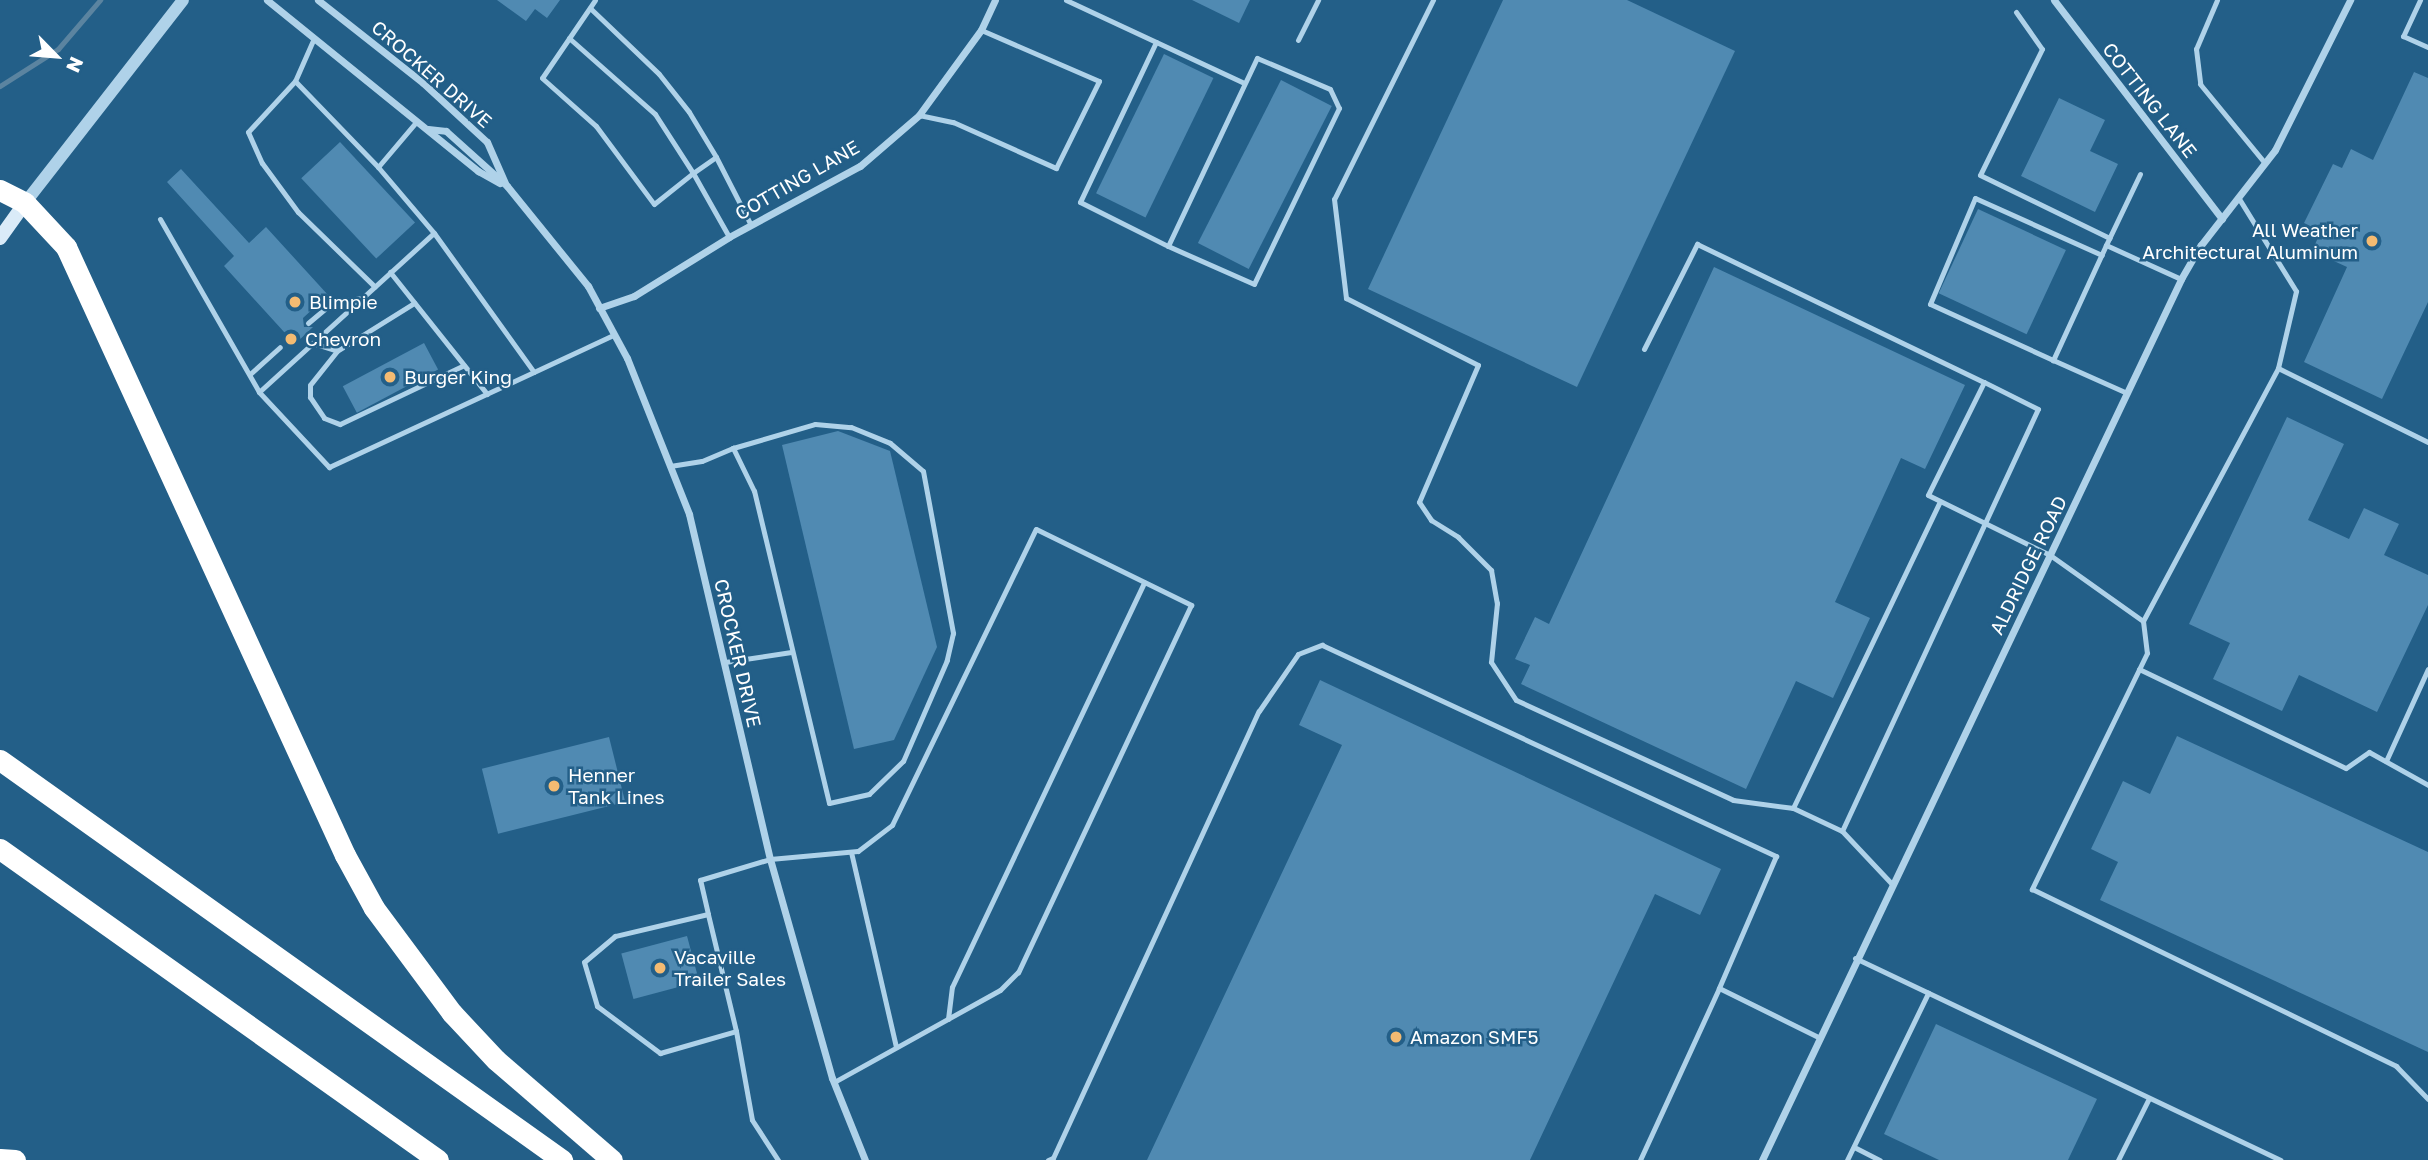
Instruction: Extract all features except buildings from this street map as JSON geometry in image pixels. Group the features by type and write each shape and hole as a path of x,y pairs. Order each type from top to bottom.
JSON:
{"highway":[{"path":"0,190 25,203 66,247 339,843 374,908 452,1013 496,1060 612,1160"},
{"path":"0,760 562,1160"},
{"path":"0,849 438,1160"},
{"path":"0,1158 15,1160"}],"main road":[{"path":"0,238 25,203"}],"street":[{"path":"25,203 183,0"},
{"name":"CROCKER DRIVE","path":"267,0 478,171 507,186"},
{"name":"CROCKER DRIVE","path":"318,0 423,83 487,142 507,186 588,286 614,335 689,514 770,859 834,1082 865,1160"},
{"name":"COTTING LANE","path":"599,308 634,296 730,237 860,166 919,115 981,30 995,0"},
{"name":"COTTING LANE","path":"2054,0 2221,219"},
{"name":"ALDRIDGE ROAD","path":"1762,1160 1855,958 2181,279 2221,219 2265,163 2304,96 2350,0"}],"lane":[{"path":"595,0 542,78 596,126 654,204 716,157"},
{"path":"1066,0 1244,83"},
{"path":"1298,40 1318,0"},
{"path":"1433,0 1334,199 1346,298 1478,365 1419,502 1431,520 1458,537 1491,570 1497,603 1491,663 1516,700 1733,800 1793,808 1842,831 1891,883"},
{"path":"2217,0 2196,50 2200,84 2265,163"},
{"path":"2420,0 2403,36 2428,47"},
{"path":"590,8 659,74 690,112 751,225"},
{"path":"2016,12 2042,49 1980,175 2181,279"},
{"path":"919,115 953,122 1056,168 1098,81 981,30"},
{"path":"314,38 295,81 248,132 262,163 298,212 374,286"},
{"path":"569,38 655,114 730,237"},
{"path":"1156,42 1080,202 1168,246 1254,284 1339,108 1330,89 1257,58 1168,246"},
{"path":"295,81 378,167 434,233 534,372"},
{"path":"378,167 418,120"},
{"path":"2053,360 2140,174"},
{"path":"2238,197 2296,291 2278,368 2143,621 2147,653 2032,889 2396,1066 2428,1099"},
{"path":"2102,255 1975,198 1930,304 2127,393"},
{"path":"160,219 259,391 329,467 614,335"},
{"path":"259,391 434,233"},
{"path":"1644,349 1697,244 2038,409 1842,831"},
{"path":"390,272 487,394"},
{"path":"308,323 333,302 361,298"},
{"path":"414,303 337,351 310,386 310,397 324,418 340,424 464,365"},
{"path":"313,343 337,351"},
{"path":"250,374 280,347"},
{"path":"2278,368 2428,442"},
{"path":"1984,382 1928,495 2050,555 2143,621"},
{"path":"670,466 702,461 733,447 815,425 851,427 890,443 923,471 953,633 947,660 903,761 869,794 829,803 754,492 733,447"},
{"path":"1793,808 1940,501"},
{"path":"778,1160 752,1119 736,1031 700,880 770,859 851,852 892,825 1036,529 1191,605 1018,972 1000,990 834,1082"},
{"path":"948,1019 952,987 1144,582"},
{"path":"1048,1160 1053,1158 1259,710 1298,654 1322,645 1776,856 1640,1160"},
{"path":"725,662 791,652"},
{"path":"2139,669 2346,768 2369,752 2428,785"},
{"path":"2386,761 2428,669"},
{"path":"851,852 896,1048"},
{"path":"708,914 615,936 584,962 597,1006 660,1053 736,1031"},
{"path":"1855,958 2281,1160"},
{"path":"1719,988 1818,1037"},
{"path":"1847,1160 1928,993"},
{"path":"2118,1160 2149,1098"},
{"path":"1854,1147 1880,1160"}],"waterway":[{"path":"0,86 58,49 100,0"}],"place":[{"name":"All Weather Architectural Aluminum","path":"2372,241"},
{"name":"Blimpie","path":"295,302"},
{"name":"Chevron","path":"291,339"},
{"name":"Burger King","path":"390,377"},
{"name":"Henner Tank Lines","path":"554,786"},
{"name":"Vacaville Trailer Sales","path":"660,968"},
{"name":"Amazon SMF5","path":"1396,1037"}]}
